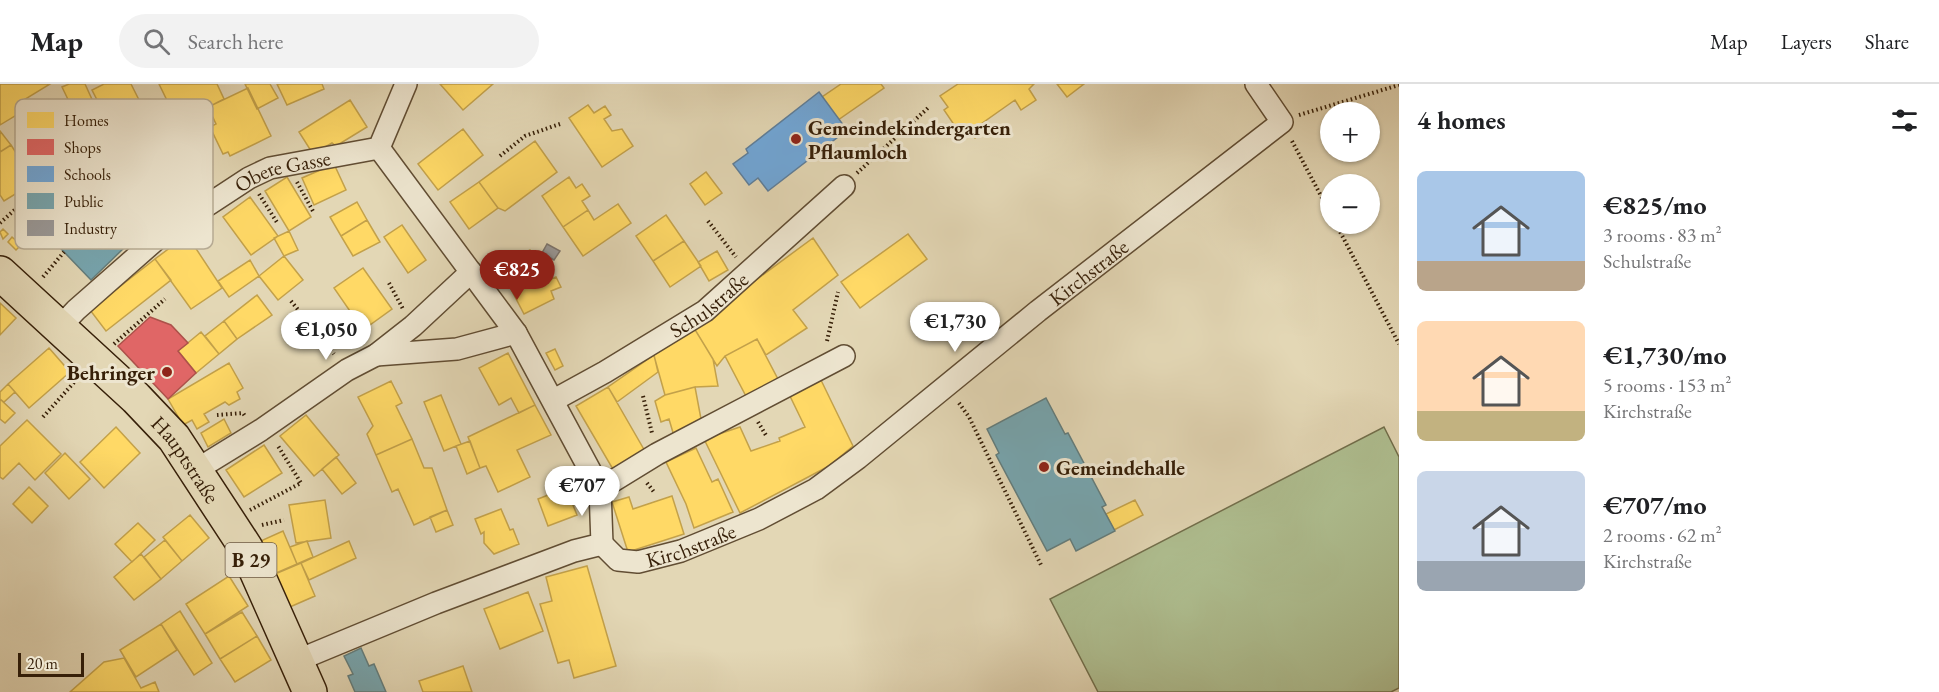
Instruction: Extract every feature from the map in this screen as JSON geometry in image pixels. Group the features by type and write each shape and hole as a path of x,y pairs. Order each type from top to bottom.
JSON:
{"main road":[{"name":"Hauptstraße","path":"0,273 136,398 174,438 246,548 310,692"}],"street":[{"path":"296,661 436,603 574,550 602,544 600,489 554,400 516,333 379,148 406,84"},
{"path":"1256,84 1282,122"},
{"name":"Kirchstraße","path":"602,544 618,560 639,562 681,551 759,519 816,489 858,458 1038,311 1282,122"},
{"name":"Obere Gasse","path":"213,202 249,178 270,168 379,148"},
{"name":"Schulstraße","path":"554,400 705,311 844,186"},
{"name":"Obere Gasse","path":"60,327 145,249"},
{"path":"196,470 261,430 347,370 376,355 413,326 471,272"},
{"path":"376,355 457,349 516,333"},
{"path":"600,489 657,454 844,356"}],"path":[{"path":"1320,194 1282,122 1306,112 1399,85"},
{"path":"844,186 929,107"},
{"path":"500,156 525,136 560,124"},
{"path":"287,164 314,213"},
{"path":"249,178 278,224"},
{"path":"0,223 15,210"},
{"path":"708,222 748,272"},
{"path":"1341,234 1399,344"},
{"path":"136,249 140,253"},
{"path":"43,278 64,252"},
{"path":"389,283 413,326"},
{"path":"821,368 838,292"},
{"path":"44,417 95,360 165,300"},
{"path":"291,301 347,370"},
{"path":"946,385 969,417 1041,565"},
{"path":"643,396 657,454"},
{"path":"229,521 301,483 278,446"}],"green space":[{"path":"1384,427 1399,457 1399,688 1391,692 1098,692 1050,599"}],"building: Homes":[{"path":"0,84 50,84 25,99 15,99 15,116 0,125"},
{"path":"69,84 85,84 92,99 68,99 62,87"},
{"path":"104,84 131,84 138,99 97,99 92,90"},
{"path":"159,84 217,84 224,99 213,105 213,99 166,99"},
{"path":"245,84 270,84 278,98 257,109"},
{"path":"277,84 322,84 324,89 287,105"},
{"path":"440,84 493,84 463,110"},
{"path":"841,84 881,84 884,88 838,120 822,97"},
{"path":"958,84 1034,84 1029,89 1036,100 1021,110 1015,100 981,124 985,131 975,138 969,130 961,135 944,110 948,107 940,96"},
{"path":"1057,84 1084,84 1067,97"},
{"path":"248,88 271,136 230,156 228,152 223,154 213,133 213,126 216,124 213,118 213,105"},
{"path":"350,100 367,127 336,146 332,143 313,154 299,132"},
{"path":"588,105 594,113 605,106 611,115 604,119 612,131 622,129 633,146 602,167 569,118"},
{"path":"463,129 483,155 438,190 418,164"},
{"path":"0,131 11,145 0,152"},
{"path":"535,141 557,172 505,211 498,208 479,182"},
{"path":"11,145 15,151 15,194 4,201 0,195 0,152"},
{"path":"334,164 346,190 314,205 302,178"},
{"path":"706,172 722,193 705,205 690,184"},
{"path":"287,177 311,217 289,231 265,191"},
{"path":"569,177 576,188 582,184 590,196 582,201 588,210 563,227 542,196"},
{"path":"479,182 498,208 469,229 450,202"},
{"path":"250,197 278,236 251,255 223,217"},
{"path":"357,202 367,220 341,236 330,217"},
{"path":"618,204 631,223 583,256 563,227 588,210 594,220"},
{"path":"666,215 684,241 653,261 636,236"},
{"path":"367,220 380,242 353,256 341,236"},
{"path":"402,225 426,260 408,273 384,237"},
{"path":"3,229 8,234 3,239 0,232"},
{"path":"289,231 298,250 284,256 274,238"},
{"path":"908,234 927,259 860,308 841,282"},
{"path":"12,237 15,240 15,249 8,242"},
{"path":"813,238 838,275 793,310 807,328 766,355 757,339 725,356 717,366 694,328"},
{"path":"684,241 701,266 670,287 653,261"},
{"path":"168,249 196,249 222,288 191,309 155,259"},
{"path":"530,250 543,275 512,291 499,265"},
{"path":"717,251 728,270 709,281 698,262"},
{"path":"284,256 303,280 278,300 259,276"},
{"path":"155,259 171,280 106,331 90,310"},
{"path":"250,260 259,276 229,297 218,281"},
{"path":"363,268 392,309 363,330 334,288"},
{"path":"545,272 549,280 556,277 561,287 551,291 554,299 524,314 512,291"},
{"path":"257,295 272,315 237,339 224,321"},
{"path":"0,303 16,318 0,335"},
{"path":"224,321 237,339 219,354 205,336"},
{"path":"694,328 713,359 718,386 695,387 665,395 653,352"},
{"path":"201,332 219,354 196,373 178,351"},
{"path":"757,339 780,383 748,400 725,356"},
{"path":"49,348 70,372 29,408 8,384"},
{"path":"555,349 563,366 555,370 546,353"},
{"path":"508,353 535,405 519,413 511,398 499,405 479,368"},
{"path":"654,355 658,372 617,402 608,387"},
{"path":"229,363 243,388 237,392 240,399 229,405 225,402 204,414 209,422 197,429 192,420 183,425 168,399"},
{"path":"819,376 853,446 829,466 740,513 704,439 740,427 751,451 780,441 779,438 805,427 788,392"},
{"path":"391,381 402,403 396,406 412,439 376,455 367,434 373,426 358,397"},
{"path":"8,384 15,392 4,402 0,399 0,392"},
{"path":"608,387 646,453 614,471 576,406"},
{"path":"695,387 701,419 674,436 669,419 661,422 655,401 665,395"},
{"path":"441,395 461,444 444,451 424,402"},
{"path":"0,399 15,413 5,423 0,419"},
{"path":"535,405 551,435 517,450 530,477 498,492 486,466 480,468 468,437"},
{"path":"306,415 339,455 314,476 280,436"},
{"path":"224,419 231,433 208,447 201,433"},
{"path":"27,420 61,454 35,480 19,463 3,479 0,477 0,446"},
{"path":"116,427 140,453 104,488 80,462"},
{"path":"412,439 424,468 432,468 447,510 414,525 398,489 392,492 376,455"},
{"path":"470,441 480,468 467,474 456,446"},
{"path":"264,445 282,473 244,497 226,470"},
{"path":"696,448 712,482 718,479 733,512 694,528 686,504 666,462"},
{"path":"65,453 90,479 69,499 45,473"},
{"path":"336,457 356,483 342,494 322,469"},
{"path":"29,487 48,506 32,523 13,504"},
{"path":"566,488 577,515 548,526 538,499"},
{"path":"672,496 684,534 628,552 612,502 629,497 633,509"},
{"path":"325,500 331,538 296,543 289,505"},
{"path":"1135,500 1143,515 1114,530 1106,514"},
{"path":"501,509 519,544 494,554 484,543 484,532 481,534 475,519"},
{"path":"447,510 453,525 436,532 430,517"},
{"path":"190,515 209,538 182,561 163,537"},
{"path":"138,523 155,540 132,562 115,544"},
{"path":"283,531 297,564 267,577 254,544"},
{"path":"165,540 182,561 161,579 144,557"},
{"path":"307,541 313,557 297,564 290,547"},
{"path":"349,541 356,558 309,580 301,563"},
{"path":"141,554 161,579 134,600 114,577"},
{"path":"301,563 315,596 283,610 268,577"},
{"path":"587,566 616,666 574,678 569,660 558,663 540,604 552,601 546,577"},
{"path":"229,576 248,606 205,634 186,604"},
{"path":"528,592 543,631 500,649 484,609"},
{"path":"180,611 212,663 194,675 161,624"},
{"path":"242,612 257,636 220,659 205,634"},
{"path":"161,624 177,650 136,677 120,650"},
{"path":"257,636 271,660 235,682 220,659"},
{"path":"124,658 141,688 155,682 159,692 70,692 104,662"},
{"path":"463,666 472,692 423,692 419,681"}],"building: Shops":[{"path":"150,317 171,325 188,343 178,351 196,373 168,399 118,346"}],"building: Schools":[{"name":"Gemeindekindergarten Pflaumloch","path":"819,92 847,130 768,191 758,178 749,185 733,164 748,153 746,149"}],"building: Public":[{"path":"61,249 123,249 91,280"},
{"name":"Gemeindehalle","path":"1046,398 1065,434 1068,433 1106,505 1102,507 1115,531 1076,551 1070,539 1047,551 996,455 999,453 987,429"},
{"path":"361,648 369,666 374,664 386,692 355,692 348,676 353,674 344,656"}],"building: Industry":[{"path":"547,244 560,251 554,260 542,253"}],"place":[{"name":"Gemeindekindergarten Pflaumloch","path":"796,139"},
{"name":"Behringer","path":"167,372"},
{"name":"Gemeindehalle","path":"1044,467"}]}
